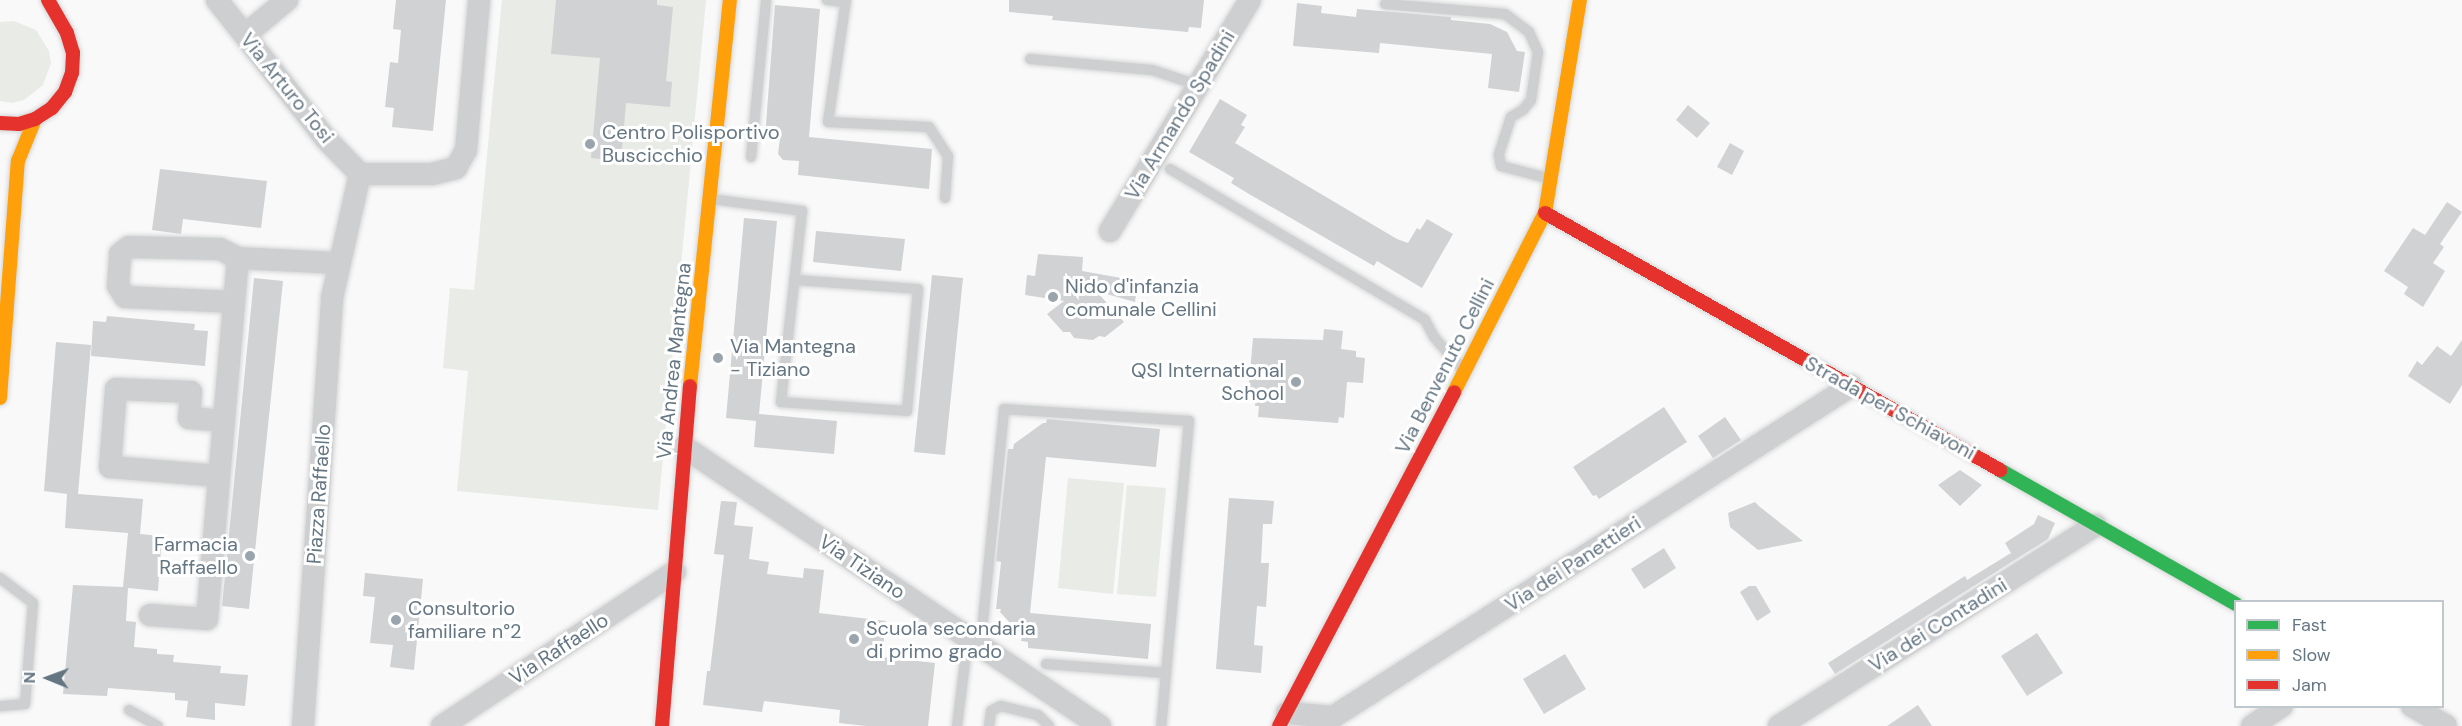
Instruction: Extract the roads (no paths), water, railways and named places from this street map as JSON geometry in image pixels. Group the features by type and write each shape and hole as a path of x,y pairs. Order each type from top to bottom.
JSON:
{"street":[{"path":"0,123 18,124 35,119 52,108 65,92 72,73 73,52 67,33 55,16 48,0"},
{"name":"Via Arturo Tosi","path":"217,0 326,139 360,174"},
{"path":"244,35 287,0"},
{"path":"360,174 432,174 456,168 466,150 480,0"},
{"name":"Via Andrea Mantegna","path":"662,726 684,447 730,0"},
{"name":"Via Armando Spadini","path":"1110,231 1250,0"},
{"name":"Via Benvenuto Cellini","path":"1283,719 1545,213 1580,0"},
{"path":"32,2 55,16"},
{"path":"0,398 18,161 35,119"},
{"name":"Piazza Raffaello","path":"303,726 332,298 338,263 360,174"},
{"name":"Strada per Schiavoni","path":"1545,213 2234,603"},
{"path":"234,302 124,297 118,286 120,254 129,247 220,249 238,258 338,263"},
{"path":"150,615 207,619 238,258"},
{"name":"Via dei Panettieri","path":"1283,719 1333,717 1851,386"},
{"path":"219,476 110,467 116,389 191,393 189,418 224,421"},
{"name":"Via Tiziano","path":"684,447 1100,726"},
{"name":"Via dei Contadini","path":"1779,726 2096,525"},
{"name":"Via Raffaello","path":"442,726 675,572"},
{"path":"2252,726 2279,708"},
{"path":"2415,708 2446,726"}],"lane":[{"path":"751,157 766,0"},
{"path":"827,0 846,1 828,122 929,127 948,156 945,198"},
{"path":"1385,4 1504,14 1529,32 1538,52 1532,100 1523,111 1512,117 1499,155 1501,166 1550,179"},
{"path":"1030,59 1152,69 1198,85"},
{"path":"1170,169 1425,320 1434,338 1464,371"},
{"path":"710,199 802,211 781,402 907,411 918,289 795,280"},
{"path":"983,621 1004,409 1189,421 1161,726"},
{"path":"0,578 33,603 24,704 0,706"},
{"path":"957,726 968,638"},
{"path":"1046,664 1165,673"},
{"path":"989,726 991,711 1001,706 1038,715 1049,726"},
{"path":"129,710 158,726"}],"place":[{"name":"Centro Polisportivo Buscicchio","path":"590,144"},
{"name":"Nido d'infanzia comunale Cellini","path":"1053,297"},
{"name":"Via Mantegna - Tiziano","path":"718,358"},
{"name":"QSI International School","path":"1296,382"},
{"name":"Farmacia Raffaello","path":"250,556"},
{"name":"Consultorio familiare n°2","path":"396,620"},
{"name":"Scuola secondaria di primo grado","path":"854,639"}]}
